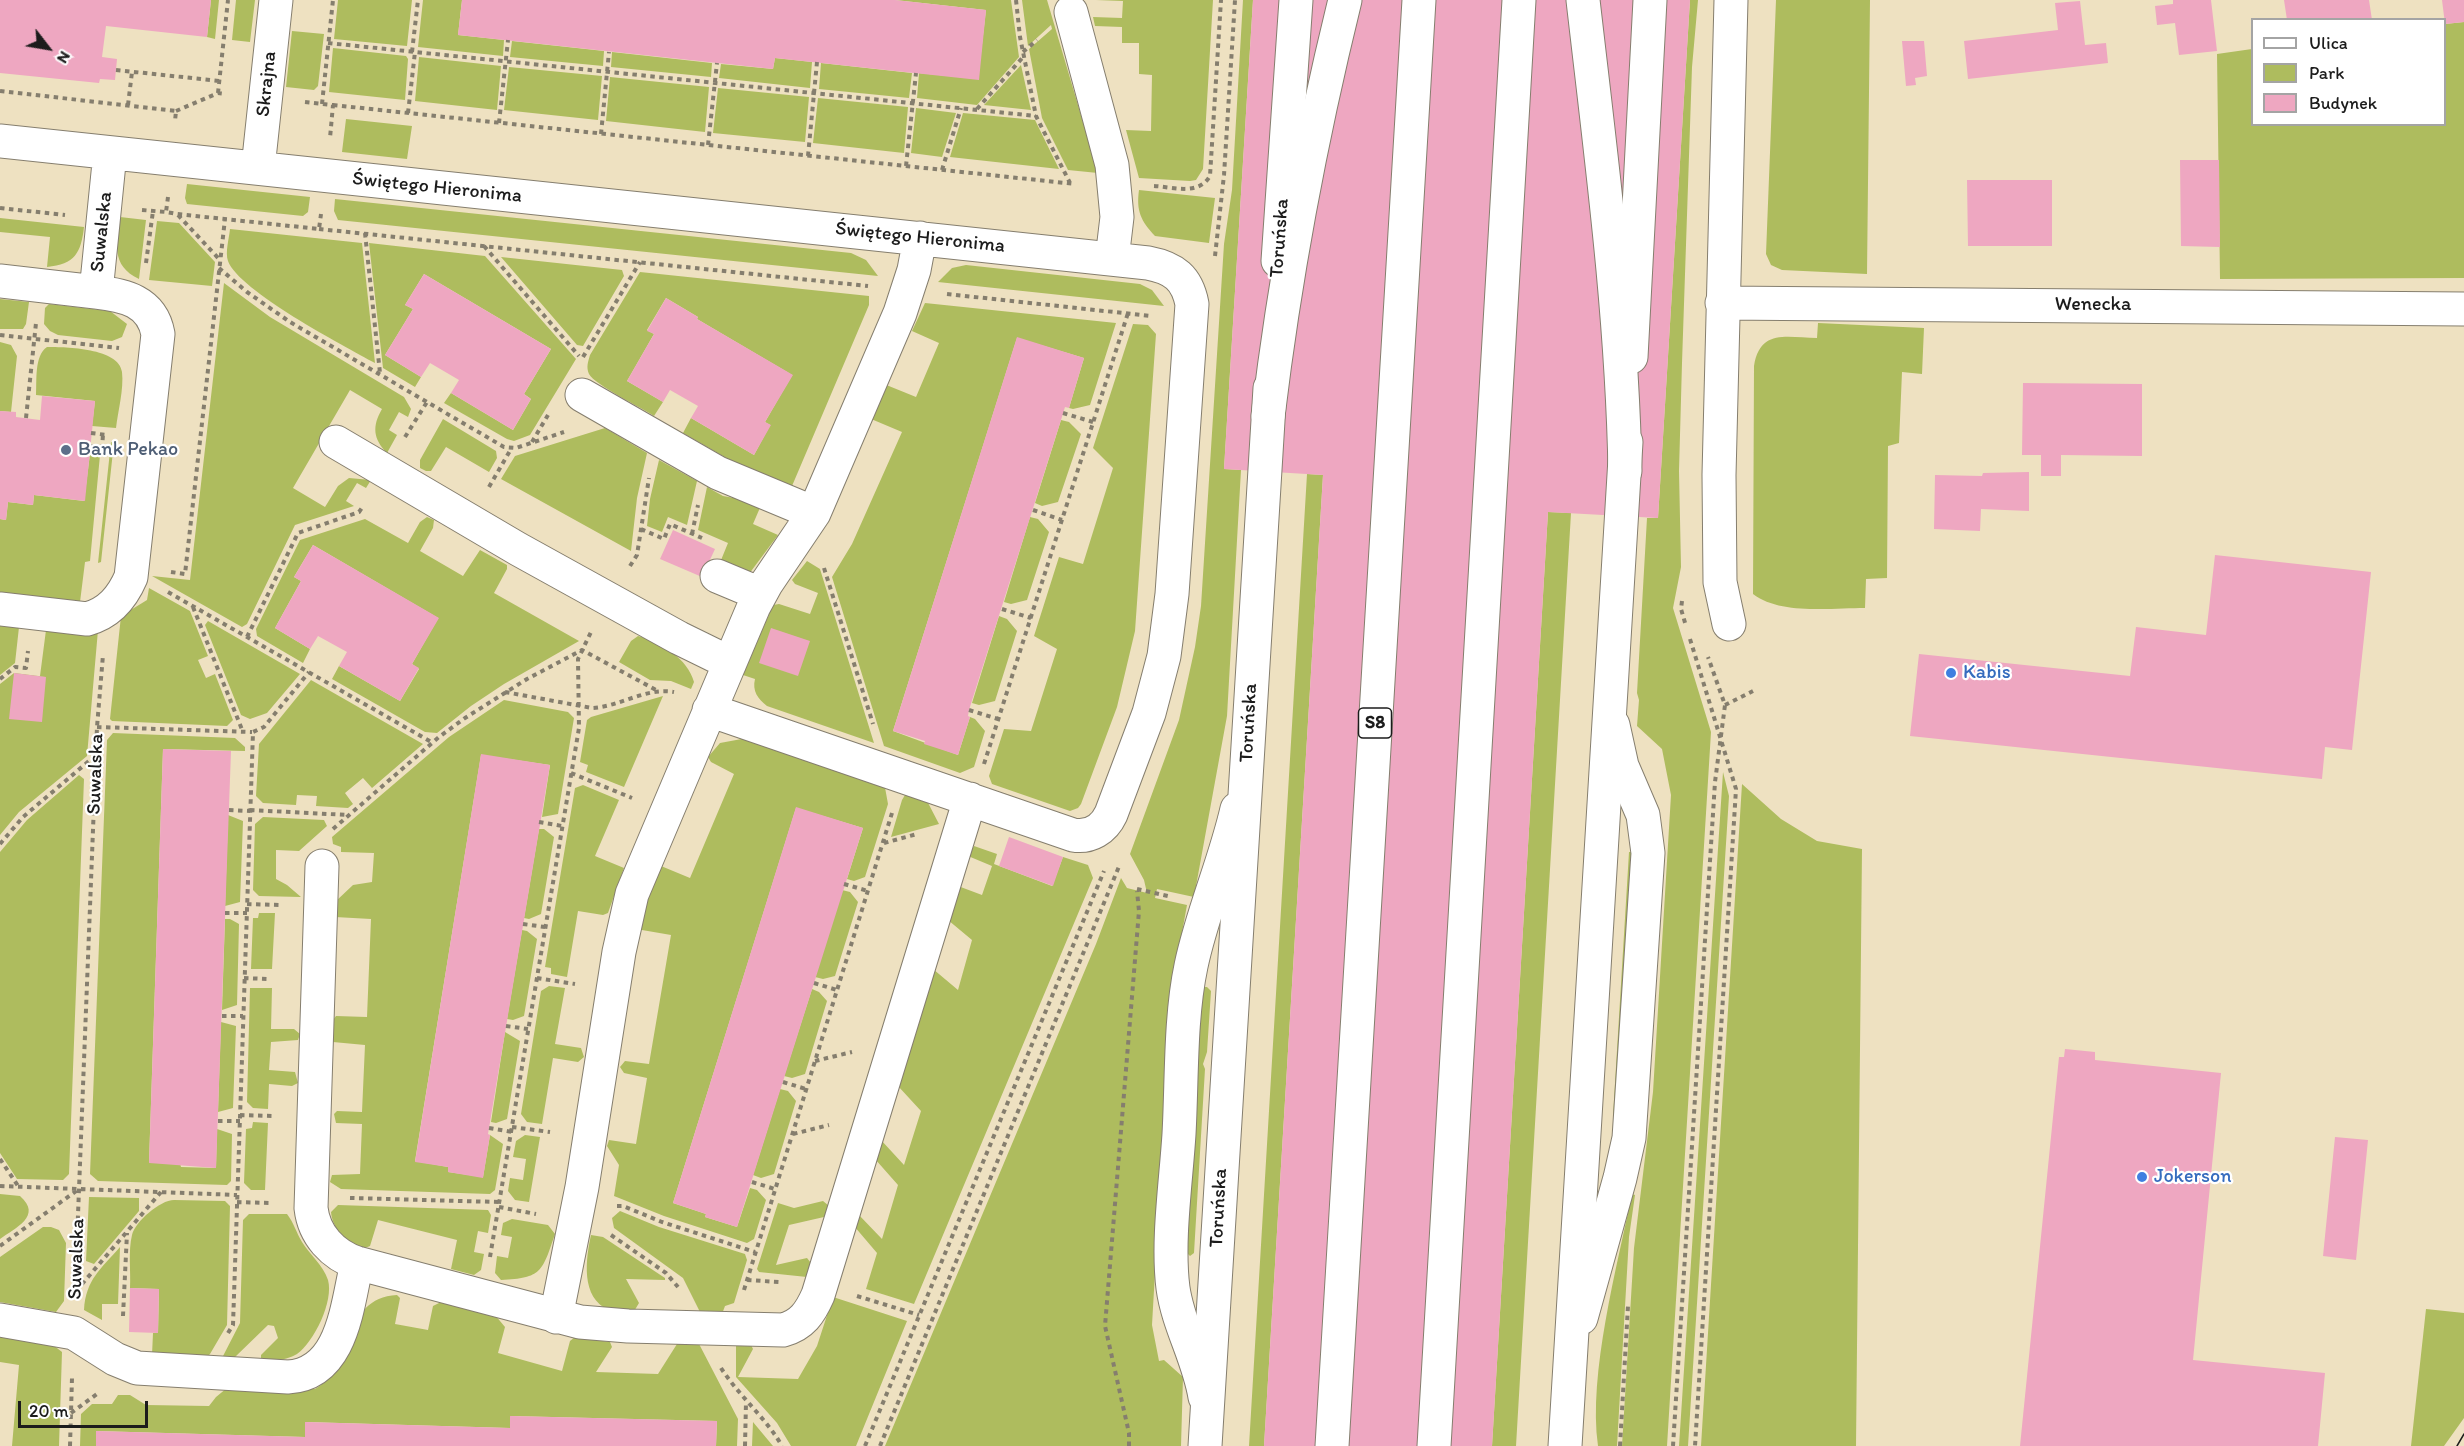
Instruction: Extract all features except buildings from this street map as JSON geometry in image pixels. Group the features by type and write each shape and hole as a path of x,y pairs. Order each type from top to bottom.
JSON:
{"main road":[{"name":"Skrajna","path":"258,168 276,0"},
{"name":"Toruńska","path":"1206,1433 1268,416 1296,0"},
{"path":"1268,416 1291,247 1345,0"},
{"name":"S8","path":"1332,1446 1419,0"},
{"path":"1434,1446 1519,0"},
{"path":"1583,0 1612,262 1623,400 1624,471"},
{"path":"1565,1446 1650,0"},
{"path":"1729,624 1720,582 1722,303 1731,0"},
{"path":"1071,12 1116,186 1117,217 1112,259"},
{"name":"Świętego Hieronima","path":"0,141 1148,262 1171,270 1187,285 1192,304 1172,594 1164,656 1149,713 1111,814 1093,834 1080,836 1014,814 975,786 903,777 710,709"},
{"name":"Suwalska","path":"110,153 96,292 118,294 139,304"},
{"path":"556,1317 582,1187 624,925 632,894 760,594 814,513 900,313 908,290 920,238"},
{"path":"0,281 96,292"},
{"name":"Wenecka","path":"1722,303 2464,309"},
{"path":"0,609 81,619 93,617 106,610 123,594 133,568 158,334 152,316 139,304"},
{"path":"582,395 729,478 814,513"},
{"path":"336,442 609,599 730,663"},
{"path":"717,576 760,594"},
{"path":"1567,1399 1586,1296 1620,1178 1629,1138 1647,863 1646,829 1643,815 1626,779 1617,749 1611,691"},
{"path":"1206,1433 1200,1369 1177,1307 1172,1268 1185,1018 1191,965 1236,816 1247,755"},
{"path":"322,866 312,1197 313,1221 323,1239 339,1254 357,1263 556,1317 602,1324 771,1330 792,1327 801,1322 813,1306 975,786"},
{"path":"0,1320 74,1333 121,1362 146,1370 288,1377 304,1375 319,1367 333,1349 357,1263"}],"path":[{"path":"218,93 228,0"},
{"path":"322,104 333,0"},
{"path":"408,113 418,0"},
{"path":"1016,0 1036,116 1071,183"},
{"path":"333,105 1071,183 1116,186 1133,184 1194,189 1203,185 1210,176 1221,0"},
{"path":"499,123 508,40"},
{"path":"328,43 1036,116"},
{"path":"601,134 609,52"},
{"path":"976,110 1024,56"},
{"path":"808,156 817,62"},
{"path":"708,145 717,63"},
{"path":"116,70 220,81"},
{"path":"128,105 132,72"},
{"path":"906,166 916,73"},
{"path":"176,111 218,93 265,98"},
{"path":"942,170 961,108"},
{"path":"0,335 131,350 153,211"},
{"path":"177,214 220,261"},
{"path":"133,568 185,574 225,219"},
{"path":"320,228 1128,313 1151,316 1158,320"},
{"path":"365,233 380,374"},
{"path":"484,246 582,358 640,262"},
{"path":"219,268 274,312 504,447 513,449 616,414"},
{"path":"26,418 40,286"},
{"path":"975,786 1128,313"},
{"path":"247,637 298,533 359,512 427,402"},
{"path":"1063,413 1093,422"},
{"path":"531,443 548,414"},
{"path":"91,433 106,435 102,449"},
{"path":"483,1298 579,728 578,659 609,599 637,555 644,499 658,439"},
{"path":"1033,510 1062,520"},
{"path":"640,529 664,539 670,524 722,547 710,573 717,576"},
{"path":"792,548 824,568 874,728"},
{"path":"158,587 433,743"},
{"path":"1684,593 1681,609 1736,789 1695,1446"},
{"path":"193,606 243,732"},
{"path":"1002,609 1031,618"},
{"name":"Suwalska","path":"70,1446 97,727 106,610"},
{"path":"582,650 658,691"},
{"path":"322,866 323,852 328,837 348,815 433,743 504,692 582,650"},
{"path":"1673,1446 1714,806 1725,705 1707,653"},
{"path":"97,727 253,732 261,729 309,672"},
{"path":"504,692 579,706 604,707 658,691 676,692 710,709"},
{"path":"1725,705 1753,692"},
{"path":"969,710 998,719"},
{"path":"209,1372 233,1325 253,732"},
{"path":"0,844 23,816 97,755"},
{"path":"571,773 666,812"},
{"path":"720,1367 903,777"},
{"path":"229,810 348,815"},
{"path":"539,822 562,826"},
{"path":"865,1446 1107,865"},
{"path":"844,884 868,891"},
{"path":"1129,1446 1129,1433 1105,1326 1139,912 1137,890 1164,895"},
{"path":"225,913 247,913"},
{"path":"523,924 545,927"},
{"path":"244,978 267,979"},
{"path":"813,983 837,990"},
{"path":"222,1016 243,1017"},
{"path":"506,1026 528,1029"},
{"path":"783,1082 806,1089"},
{"path":"218,1121 240,1122"},
{"path":"489,1128 512,1132"},
{"path":"0,1159 19,1187"},
{"path":"752,1182 775,1189"},
{"path":"0,1186 237,1195"},
{"path":"0,1246 79,1189"},
{"path":"75,1292 162,1192"},
{"path":"312,1197 499,1202"},
{"path":"612,1209 623,1206 662,1222 755,1252"},
{"path":"71,1413 96,1394 108,1390 121,1390 127,1233"},
{"path":"123,1310 130,1310"},
{"path":"745,1446 746,1401"}],"green space":[{"path":"211,0 219,0 215,39 207,37"},
{"path":"236,0 255,0 250,42 232,40"},
{"path":"338,0 412,0 407,46 334,39"},
{"path":"423,0 462,0 458,35 504,40 503,56 418,47"},
{"path":"895,0 1011,0 1019,57 977,105 917,98 919,73 978,79 986,10"},
{"path":"1022,0 1047,0 1098,173 1068,170 1042,118 1029,49 1052,29 1051,25 1028,46"},
{"path":"1096,0 1213,0 1203,169 1196,180 1139,178 1126,130 1151,131 1152,75 1139,74 1139,43 1122,43 1122,27 1095,26 1093,17 1122,18 1123,1"},
{"path":"1243,0 1253,0 1224,469 1241,470 1227,716 1194,897 1157,889 1155,898 1187,905 1171,993 1152,1325 1159,1361 1164,1360 1183,1377 1181,1446 885,1446 1096,944 1121,878 1127,888 1147,893 1144,880 1130,854 1179,720 1195,647 1201,606 1224,244 1232,190"},
{"path":"1690,0 1698,0 1692,67 1682,363 1679,471 1681,567 1673,608 1711,732 1667,1446 1622,1446 1634,1248 1653,1092 1671,795 1662,749 1637,726 1639,700 1637,693 1647,518 1658,518"},
{"path":"1776,0 1870,0 1867,274 1782,270 1771,265 1766,254"},
{"path":"2464,22 2464,278 2220,279 2217,54 2251,49 2251,126 2446,126 2446,24"},
{"path":"292,31 324,34 318,86 314,90 286,87"},
{"path":"512,41 604,51 603,66 510,57"},
{"path":"333,48 406,56 408,59 405,100 329,92"},
{"path":"612,52 712,63 711,77 611,67"},
{"path":"419,57 501,66 497,110 415,101"},
{"path":"775,58 812,62 810,88 719,78 721,64 773,69"},
{"path":"821,63 912,73 909,98 819,89"},
{"path":"1021,65 1031,110 984,105"},
{"path":"509,67 602,76 598,120 504,110"},
{"path":"610,77 709,87 705,132 606,121"},
{"path":"718,88 809,97 805,142 713,133"},
{"path":"818,98 908,107 904,153 813,143"},
{"path":"916,108 956,113 942,157 911,153"},
{"path":"963,113 1035,120 1059,169 950,157"},
{"path":"346,119 412,126 407,159 342,152"},
{"path":"187,184 310,197 308,212 303,216 187,204 185,198"},
{"path":"1139,190 1215,198 1209,243 1155,236 1141,215 1138,204"},
{"path":"335,199 851,253 866,260 878,276 338,220 334,211"},
{"path":"120,217 146,220 139,279 123,267 119,260 117,244"},
{"path":"0,218 84,227 81,244 75,256 70,260 47,267 50,237 0,232"},
{"path":"157,221 179,223 215,262 212,286 149,280"},
{"path":"230,229 362,243 375,363 294,317 251,287 236,273 228,261"},
{"path":"369,243 485,256 576,359 530,435 514,441 507,439 444,403 451,393 513,430 531,399 524,394 551,349 424,274 405,305 413,309 385,355 421,377 415,387 383,368"},
{"path":"501,257 622,270 624,276 583,346 577,345"},
{"path":"966,265 1140,284 1152,290 1164,306 938,282 952,268"},
{"path":"640,272 869,296 869,305 792,486 784,489 770,483 683,433 691,418 754,455 770,425 765,422 792,375 666,298 647,330 654,334 627,381 663,402 654,416 609,390 589,374 587,367 590,355"},
{"path":"224,283 270,317 404,397 411,409 408,417 399,412 389,430 397,435 387,453 379,443 375,427 382,409 350,390 293,488 325,507 338,486 349,478 371,480 366,488 357,483 346,501 354,506 295,525 247,624 242,627 152,576 190,580"},
{"path":"0,299 29,302 26,324 23,329 0,329"},
{"path":"925,303 1116,323 1090,405 1073,409 1069,408 1084,358 1017,338 893,731 958,755 970,717 975,719 985,731 974,767 960,773 884,746 832,577 852,544 902,432 864,416 879,382 916,397 939,343 912,331"},
{"path":"49,304 110,311 127,324 122,337 112,341 58,335 44,324 45,308"},
{"path":"1818,323 1924,328 1922,374 1902,372 1899,443 1888,446 1887,578 1866,579 1865,608 1792,608 1764,601 1753,594 1754,366 1757,354 1769,340 1786,337 1817,338"},
{"path":"1133,324 1148,325 1156,334 1135,631 1117,707 1081,804 1070,811 992,784 989,776 1004,729 1031,731 1057,649 1034,636 1059,557 1083,564 1113,468 1093,448"},
{"path":"0,342 11,345 17,356 11,412 0,411"},
{"path":"47,347 90,350 112,358 119,364 122,372 122,386 116,428 92,426 95,401 36,395 38,362"},
{"path":"443,419 496,451 497,458 489,472 446,447 431,471 420,468 420,460"},
{"path":"1061,420 1069,422 1081,434 1058,502 1042,506 1035,503"},
{"path":"605,428 647,453 637,498 631,551 501,479 515,456"},
{"path":"111,442 114,442 101,562 98,563"},
{"path":"90,454 100,455 90,561 85,562 80,602 0,593 0,519 6,520 8,502 33,505 34,495 84,501"},
{"path":"659,460 697,481 687,525 668,517 662,532 647,526 650,499"},
{"path":"1307,474 1323,475 1264,1446 1249,1446"},
{"path":"707,487 723,496 762,503 753,524 778,535 749,574 719,565 728,543 698,530"},
{"path":"1548,512 1571,513 1516,1446 1492,1446"},
{"path":"427,517 434,520 433,528 420,551 463,576 480,550 507,565 494,593 579,641 504,684 437,733 425,732 332,679 339,666 400,701 419,669 412,664 438,618 313,545 294,577 301,581 275,628 310,649 303,663 257,636 256,629 300,540 365,519 408,543 420,522"},
{"path":"1030,517 1038,519 1049,532 1027,600 1011,604 1004,602"},
{"path":"807,561 820,569 874,743 767,706 756,694 755,679 743,675 773,605 779,604 810,614 818,593 795,584 792,580"},
{"path":"149,588 190,611 208,656 198,660 206,678 215,674 233,720 227,726 112,721 110,719 121,616 147,600"},
{"path":"999,616 1007,619 1017,631 995,701 979,705 972,703"},
{"path":"208,621 300,674 267,713 250,719 241,715 205,625"},
{"path":"0,626 19,627 15,663 0,675"},
{"path":"46,630 89,636 98,630 87,756 19,812 0,835 0,684 14,673 46,677 40,676"},
{"path":"638,636 656,642 680,659 694,682 691,689 671,681 650,680 619,662 631,641"},
{"path":"311,680 423,744 372,788 363,778 345,793 353,804 348,808 316,806 317,796 297,795 296,805 263,803 256,796 259,744"},
{"path":"663,696 624,787 586,772 588,765 580,762 587,720"},
{"path":"504,700 568,712 574,718 558,814 542,817 550,765 481,755 415,1161 448,1167 448,1172 483,1177 490,1135 503,1144 495,1190 490,1194 341,1189 330,1182 332,1175 360,1174 362,1124 336,1123 334,1114 337,1111 362,1112 365,1045 333,1042 333,1020 336,1016 367,1017 371,919 335,917 335,902 353,885 372,882 374,853 341,852 341,847 333,844 332,837 449,737"},
{"path":"113,733 235,738 245,747 245,751 163,749 149,1162 180,1163 181,1167 216,1168 217,1129 232,1134 231,1181 227,1185 98,1181 90,1174 107,740"},
{"path":"747,738 884,782 888,804 865,877 854,881 847,879 863,828 796,808 673,1203 706,1214 705,1217 737,1227 750,1188 757,1190 766,1200 754,1239 747,1243 664,1216 614,1196 619,1165 607,1146 609,1140 636,1144 647,1078 624,1073 620,1067 625,1061 649,1064 671,935 642,930 637,919 661,866 690,878 734,774 711,762 708,757 720,743"},
{"path":"1723,772 1729,796 1688,1446 1679,1446"},
{"path":"79,775 84,779 69,1174 63,1180 17,1179 0,1153 0,852 27,820"},
{"path":"1742,784 1781,819 1817,841 1862,849 1856,1446 1701,1446"},
{"path":"583,785 619,800 595,856 624,868 608,913 603,915 578,911 567,977 551,974 551,968 545,967 575,788"},
{"path":"908,790 926,799 939,824 891,837 902,800"},
{"path":"228,815 243,821 240,902 225,906"},
{"path":"263,817 324,820 327,826 299,851 276,850 276,879 301,897 259,896 253,890 255,824"},
{"path":"539,829 544,829 554,837 541,914 529,919 524,918"},
{"path":"974,846 997,854 994,864 1052,886 1063,857 1088,865 1093,878 914,1304 866,1289 877,1253 854,1226 858,1214 882,1239 898,1185 875,1159 881,1140 904,1165 921,1111 898,1086 933,969 958,990 972,940 948,920 958,886 982,895 992,866 968,856"},
{"path":"1629,852 1633,852 1616,1121 1613,1116"},
{"path":"842,890 850,892 858,902 835,976 823,979 815,977"},
{"path":"259,913 275,913 272,969 251,969 253,918 258,918"},
{"path":"225,919 239,924 237,1005 222,1010"},
{"path":"522,930 537,939 524,1016 513,1020 507,1019"},
{"path":"549,986 565,988 555,1044 581,1048 584,1057 578,1062 553,1058 542,1124 527,1122 521,1114 541,991"},
{"path":"1203,987 1211,991 1207,1052 1203,1064 1205,1069 1194,1253 1190,1256 1185,1251"},
{"path":"250,988 272,988 271,1029 294,1029 300,1034 298,1040 271,1042 269,1070 295,1072 298,1083 292,1086 269,1084 268,1109 253,1108 247,1102"},
{"path":"812,989 819,992 827,1001 805,1074 792,1078 784,1076"},
{"path":"221,1022 236,1026 233,1108 218,1112"},
{"path":"505,1032 520,1041 507,1119 496,1123 491,1122"},
{"path":"780,1089 788,1091 796,1101 774,1174 761,1178 753,1175"},
{"path":"253,1122 268,1123 265,1190 251,1190 244,1183 246,1129 252,1128"},
{"path":"525,1135 540,1137 529,1202 515,1200 508,1191 510,1178 523,1180 526,1159 513,1157 516,1141"},
{"path":"0,1194 20,1196 29,1210 28,1215 19,1226 0,1239"},
{"path":"1632,1194 1635,1195 1629,1237 1617,1446 1598,1446 1596,1417 1600,1354"},
{"path":"89,1197 139,1198 139,1211 94,1264 86,1261"},
{"path":"174,1200 225,1201 230,1206 227,1325 206,1358 152,1355 153,1333 158,1333 159,1289 130,1288 130,1248 134,1230 155,1208"},
{"path":"823,1201 829,1206 824,1217 789,1225 776,1265 807,1258 811,1263 807,1277 759,1272 757,1269 778,1203 794,1208"},
{"path":"338,1205 488,1210 491,1215 488,1233 478,1231 474,1252 484,1254 481,1270 474,1275 451,1269 457,1240 378,1220 370,1246 363,1248 356,1246 344,1238 335,1226 331,1212"},
{"path":"620,1211 659,1227 745,1254 747,1260 734,1303 725,1306 722,1314 701,1314 683,1278 614,1228 612,1218"},
{"path":"249,1214 287,1214 302,1242 328,1280 328,1299 316,1331 297,1354 284,1359 261,1358 261,1355 278,1338 274,1326 268,1325 234,1358 222,1358 240,1323 243,1220"},
{"path":"512,1219 548,1225 555,1234 543,1265 533,1275 501,1280 495,1273 497,1256 508,1258 512,1237 501,1235 503,1223"},
{"path":"43,1227 59,1230 66,1243 64,1301 56,1312 0,1302 0,1257"},
{"path":"591,1235 603,1237 665,1278 665,1280 626,1279 639,1303 633,1313 609,1310 593,1296 587,1277"},
{"path":"120,1247 118,1304 102,1304 102,1320 84,1310 85,1299 91,1282"},
{"path":"397,1295 400,1298 395,1324 428,1330 433,1306 455,1295 495,1315 505,1327 498,1353 562,1371 570,1341 575,1337 610,1342 612,1347 596,1372 658,1374 677,1344 698,1342 738,1419 737,1446 716,1446 717,1421 511,1416 510,1428 306,1422 305,1437 96,1431 96,1446 80,1446 81,1414 92,1404 112,1404 118,1395 130,1395 146,1405 209,1406 227,1388 315,1389 328,1379 338,1365 357,1320 366,1308 379,1299"},
{"path":"833,1297 907,1321 856,1446 791,1446 777,1423 736,1377 736,1343 751,1345 753,1349 738,1377 798,1379 817,1346"},
{"path":"2426,1309 2464,1313 2464,1418 2444,1446 2411,1446"},
{"path":"0,1332 48,1341 62,1352 59,1446 12,1446 19,1365 0,1362"},
{"path":"753,1422 773,1446 752,1446"}],"tram line":[{"path":"2457,1446 2464,1434"}],"place":[{"name":"Bank Pekao","path":"66,450"},
{"name":"Kabis","path":"1951,673"},
{"name":"Jokerson","path":"2142,1177"}]}
